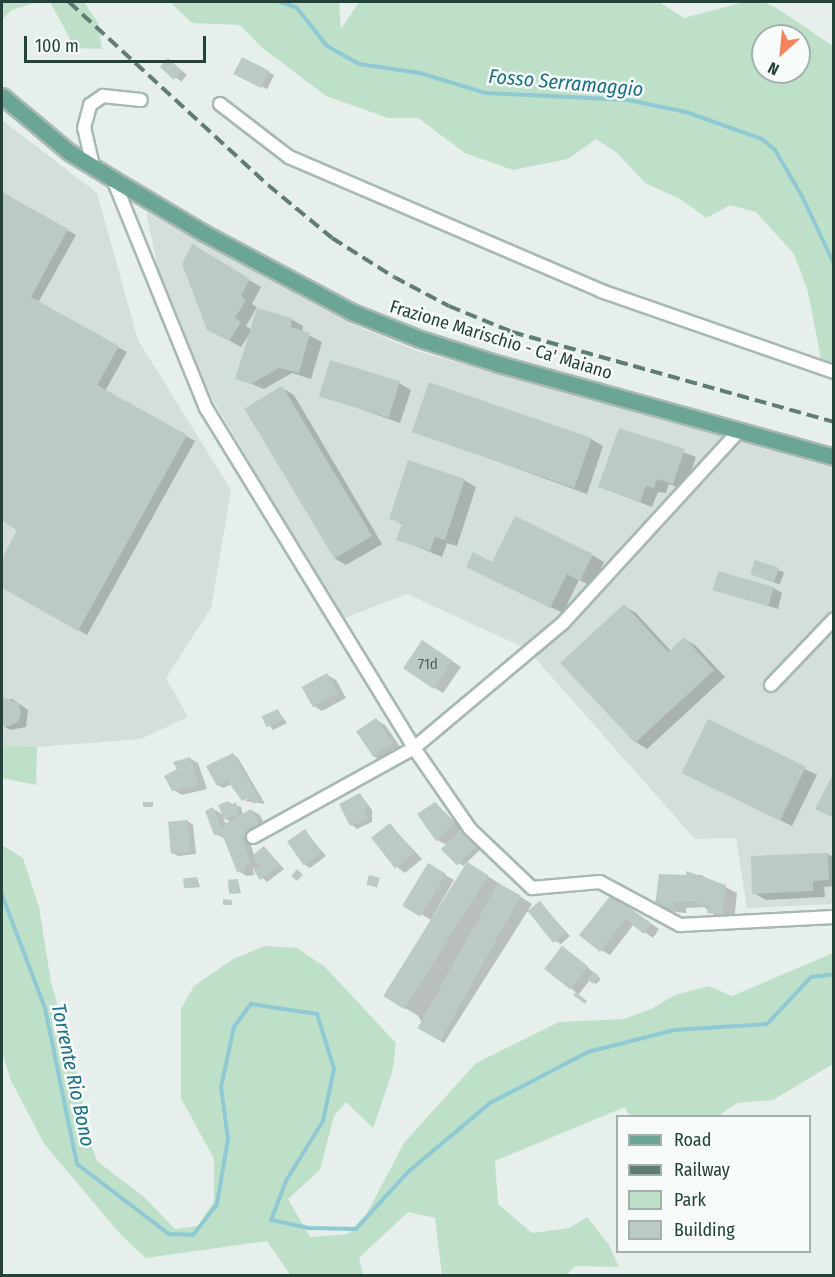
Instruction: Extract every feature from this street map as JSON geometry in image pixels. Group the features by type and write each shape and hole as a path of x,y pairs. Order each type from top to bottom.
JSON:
{"main road":[{"name":"Frazione Marischio - Ca' Maiano","path":"2,96 113,179 342,307 410,336 834,457"}],"street":[{"path":"93,166 84,128 90,105 103,96 141,100"},
{"path":"220,104 289,157 601,291 834,372"},
{"path":"113,179 206,408 414,748 470,829 532,888 600,882 680,925 834,917"},
{"path":"253,837 414,748 563,622 739,431"},
{"path":"771,685 834,619"}],"shaded area":[{"path":"2,120 97,193 138,340 231,490 211,608 166,678 188,717 141,739 37,747 2,745"},
{"path":"146,212 349,323 417,351 833,468 833,904 747,908 736,838 695,839 527,649 407,594 342,619 209,393 160,278"}],"green space":[{"path":"2,2 37,2 12,10 2,19"},
{"path":"50,2 84,2 98,23 102,49 75,48"},
{"path":"170,2 339,2 341,29 359,2 659,2 684,18 744,2 763,2 775,7 800,24 751,24 751,84 811,84 811,31 833,46 833,367 821,359 808,292 794,254 756,212 730,205 706,218 682,200 645,183 617,153 596,139 568,159 513,170 465,153 418,118 388,118 326,96 260,46 240,25 192,23"},
{"path":"2,745 37,747 36,785 2,778"},
{"path":"2,845 23,858 39,907 51,982 80,1083 87,1134 97,1161 144,1197 175,1229 198,1226 214,1201 214,1159 181,1098 181,1009 194,986 233,959 265,946 297,948 325,967 396,1043 392,1073 373,1128 346,1102 334,1116 320,1170 288,1199 310,1237 348,1234 367,1213 404,1143 476,1063 559,1022 624,1019 651,1009 675,995 709,986 732,996 833,953 833,1064 773,1100 737,1103 719,1115 629,1115 625,1107 495,1161 498,1204 532,1233 569,1228 587,1217 609,1245 619,1267 576,1266 566,1275 442,1275 435,1218 408,1212 359,1258 363,1275 290,1275 267,1241 146,1258 122,1236 45,1145 11,1081 2,1052"}],"building":[{"path":"242,57 270,71 261,88 233,74"},
{"path":"168,58 182,71 174,80 160,67"},
{"path":"2,192 68,229 31,297 119,346 97,385 187,435 78,631 2,588 2,559 17,530 2,521"},
{"path":"192,244 250,279 241,296 246,300 235,318 241,322 229,341 207,330 182,264"},
{"path":"257,308 292,318 291,327 310,333 299,373 279,368 251,384 235,379"},
{"path":"330,360 400,381 389,418 319,396"},
{"path":"429,382 592,438 574,488 412,432"},
{"path":"282,386 372,536 334,559 244,409"},
{"path":"619,428 685,449 673,484 657,479 654,488 646,486 640,502 598,487"},
{"path":"408,460 465,479 445,540 435,537 430,551 396,540 402,523 389,519"},
{"path":"515,516 593,554 580,581 567,574 550,608 466,567 473,552 492,562"},
{"path":"755,560 779,568 774,582 750,574"},
{"path":"718,571 774,587 768,606 712,590"},
{"path":"624,604 668,652 684,637 714,670 635,743 560,663"},
{"path":"422,640 453,661 434,689 403,668"},
{"path":"327,673 338,693 313,707 302,687"},
{"path":"3,697 19,704 21,713 18,722 9,726 2,726"},
{"path":"278,709 283,720 266,727 262,716"},
{"path":"376,718 393,743 373,756 356,731"},
{"path":"708,719 806,767 780,821 682,773"},
{"path":"233,753 260,800 254,804 250,797 242,801 227,780 217,786 206,766"},
{"path":"190,757 199,785 172,791 164,776 177,769 173,762"},
{"path":"834,772 834,818 815,809"},
{"path":"360,793 367,807 364,809 367,819 350,826 339,804"},
{"path":"228,801 231,805 236,802 239,813 225,820 218,805"},
{"path":"143,802 153,802 153,807 143,807"},
{"path":"435,802 454,823 436,841 417,814"},
{"path":"213,807 222,830 224,824 251,809 261,829 242,837 251,863 245,865 246,870 237,872 222,834 214,835 205,811"},
{"path":"188,820 191,852 171,854 168,822"},
{"path":"390,823 414,854 395,869 371,838"},
{"path":"462,828 478,844 457,865 441,849"},
{"path":"305,829 322,853 304,865 287,842"},
{"path":"264,846 280,866 260,880 254,871 260,867 252,856"},
{"path":"828,853 829,880 813,881 813,891 752,894 751,856"},
{"path":"467,862 488,875 404,1009 383,996"},
{"path":"428,863 446,874 420,917 402,906"},
{"path":"297,869 303,875 297,881 291,876"},
{"path":"686,871 726,885 722,915 707,913 708,906 697,905 697,901 675,902 674,908 655,905 659,874 686,875"},
{"path":"369,875 380,878 377,888 366,885"},
{"path":"197,877 198,887 184,888 183,878"},
{"path":"238,879 239,893 229,894 228,880"},
{"path":"498,883 521,896 440,1041 418,1028"},
{"path":"611,895 651,923 644,934 625,919 600,952 579,935"},
{"path":"223,899 232,900 232,905 223,905"},
{"path":"540,901 566,933 553,943 528,911"},
{"path":"562,946 588,966 570,989 544,969"},
{"path":"594,972 599,976 593,984 587,979"},
{"path":"576,992 587,1001 585,1004 573,995"}],"waterway":[{"name":"Fosso Serramaggio","path":"280,2 297,8 327,46 359,64 420,73 486,93 628,100 686,112 762,139 775,150 803,198 834,264"},
{"name":"Torrente Rio Bono","path":"2,895 45,1008 77,1164 169,1234 193,1235 217,1204 228,1139 221,1087 234,1027 251,1004 317,1014 334,1069 323,1121 286,1181 271,1220 310,1228 356,1229 409,1171 490,1103 588,1052 674,1030 767,1024 811,977 834,974"}],"railway":[{"path":"69,2 268,185 332,238 394,277 449,306 512,332 834,422"}]}
